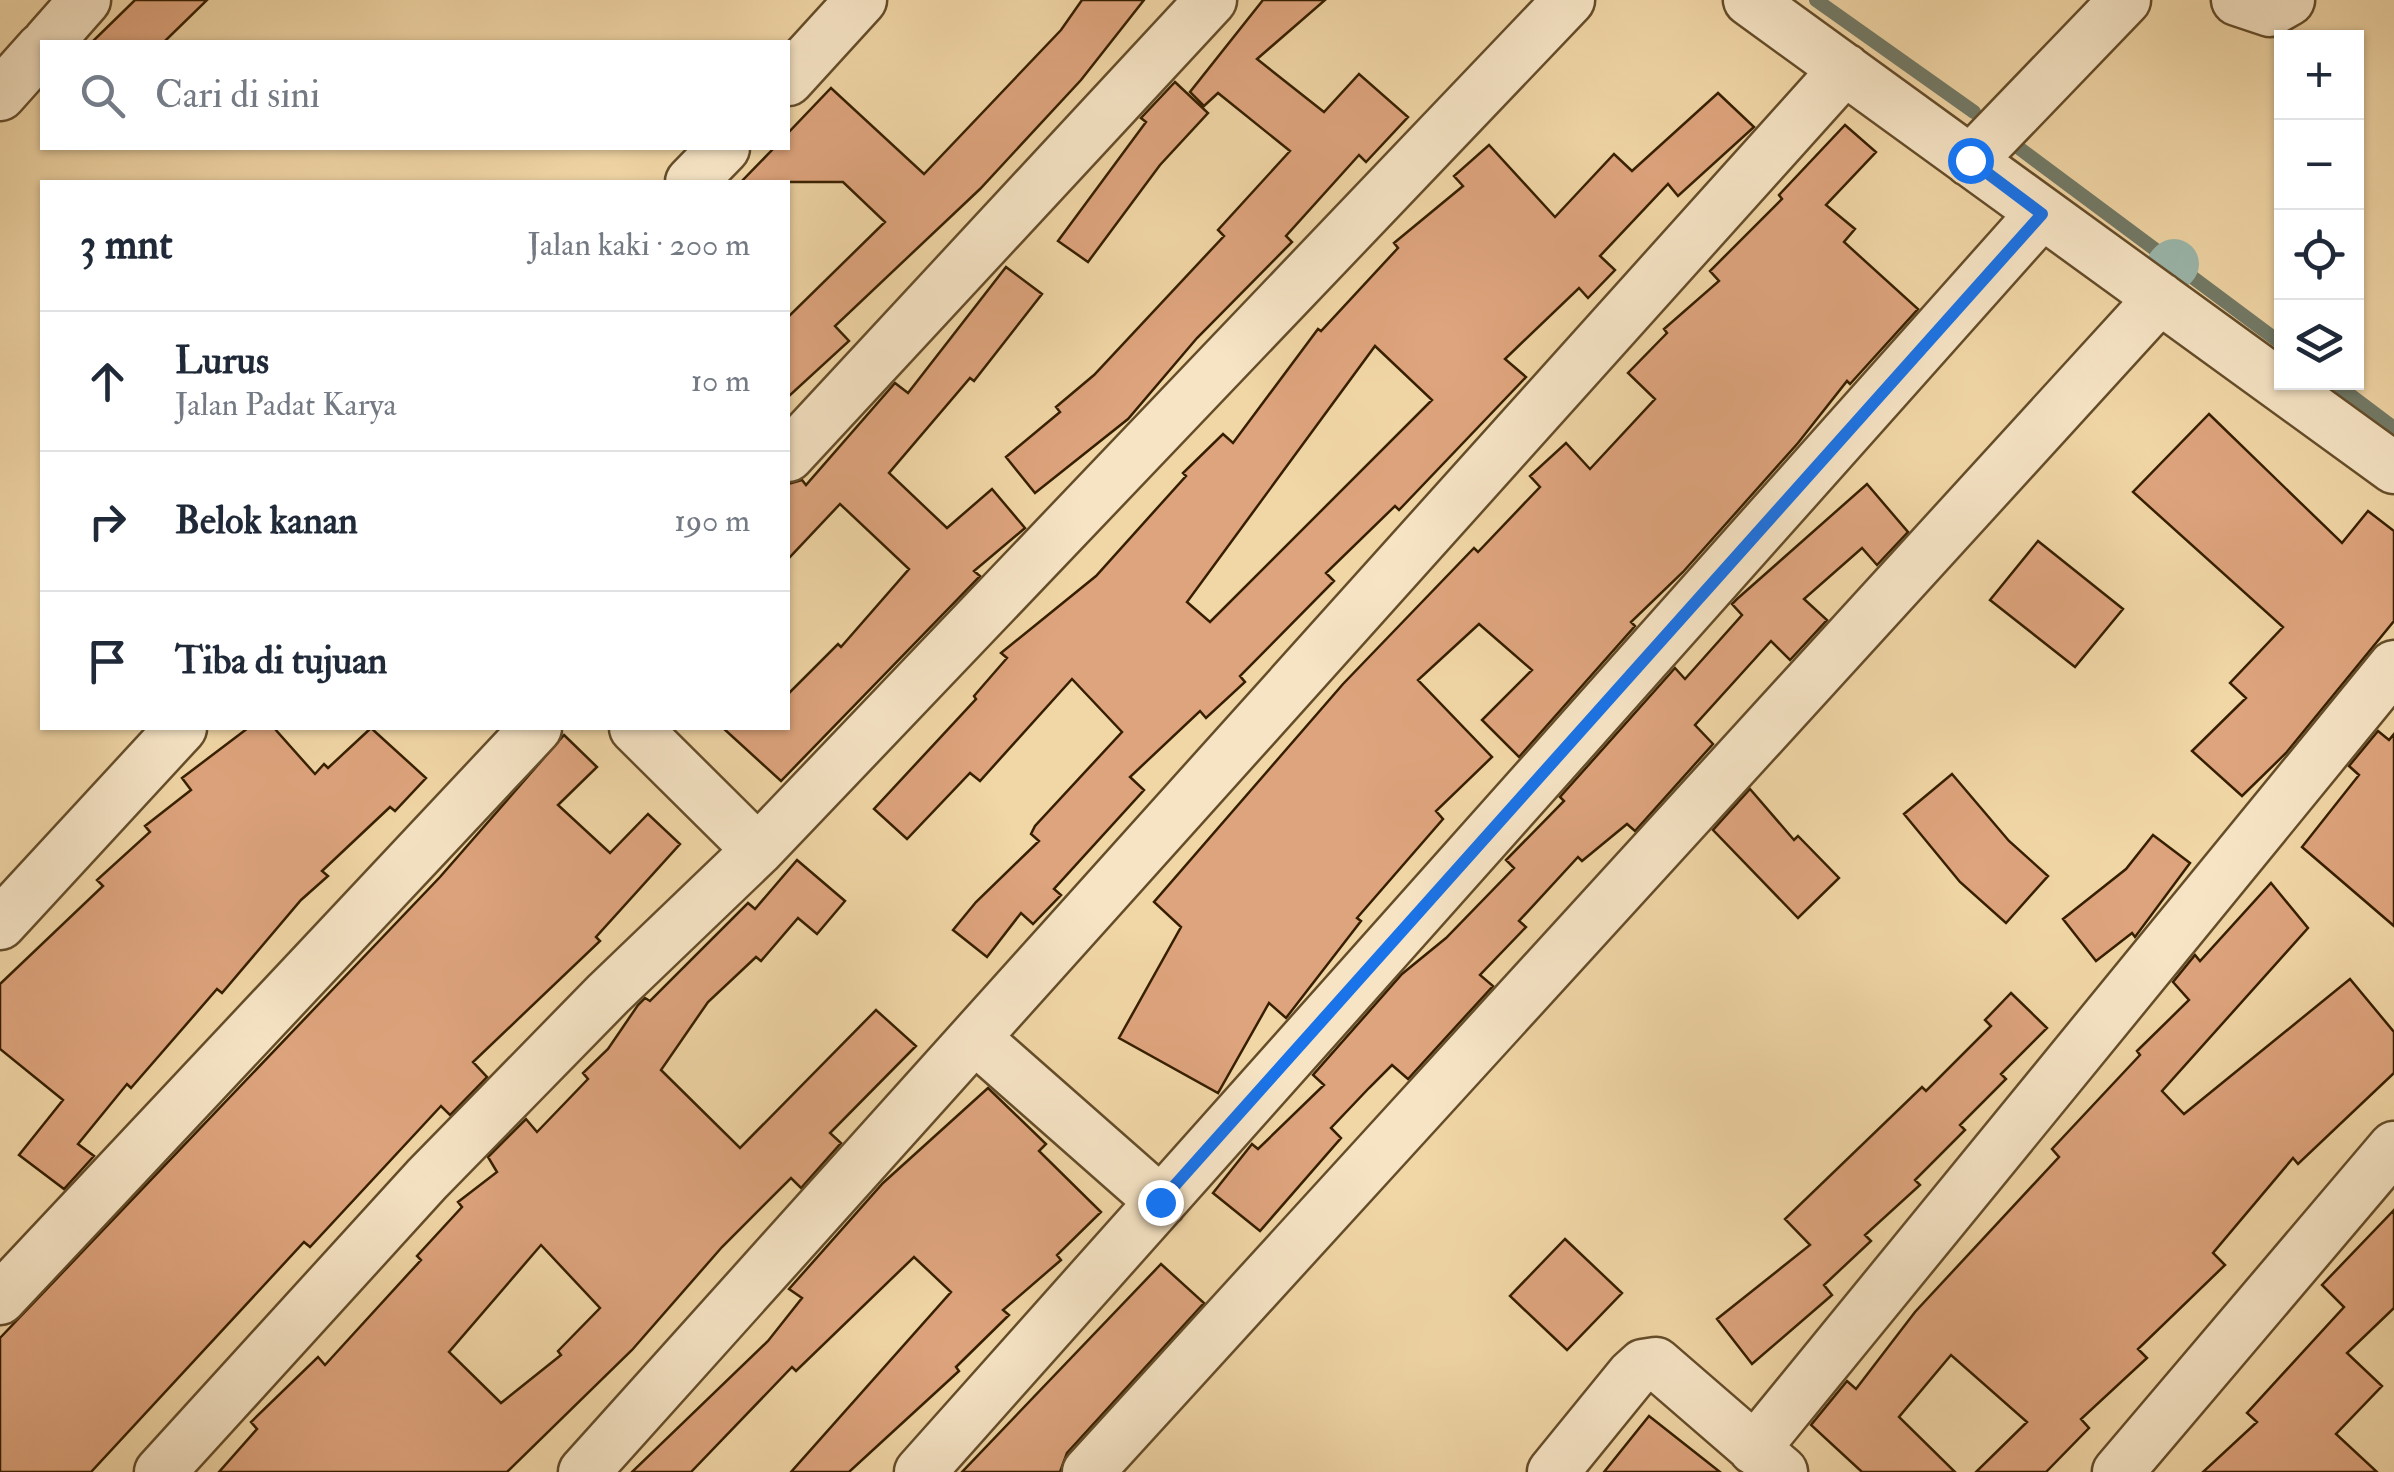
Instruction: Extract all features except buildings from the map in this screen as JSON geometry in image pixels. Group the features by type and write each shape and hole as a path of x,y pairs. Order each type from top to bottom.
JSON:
{"street":[{"path":"50,40 85,0"},
{"path":"790,78 861,0"},
{"path":"790,454 1211,0"},
{"path":"160,1472 427,1180 608,994 758,850 1569,0"},
{"path":"1749,0 2394,468"},
{"path":"1970,160 2125,0"},
{"path":"2236,0 2270,11 2289,0"},
{"path":"0,95 40,50"},
{"path":"584,1472 1845,70"},
{"path":"692,180 722,150"},
{"path":"920,1472 2042,214"},
{"path":"1088,1472 2160,298"},
{"path":"1552,1472 1632,1375 1652,1363 1768,1460 2394,666"},
{"path":"0,924 179,730"},
{"path":"0,1298 534,730"},
{"path":"637,730 758,850"},
{"path":"976,1039 1160,1202"},
{"path":"2118,1472 2394,1147"}],"waterway":[{"path":"1816,0 1974,112"},
{"path":"2015,145 2274,338"},
{"path":"2171,267 2174,264"},
{"path":"2344,390 2394,428"}],"route":[{"path":"1160,1202 2042,214 1970,160"}]}
